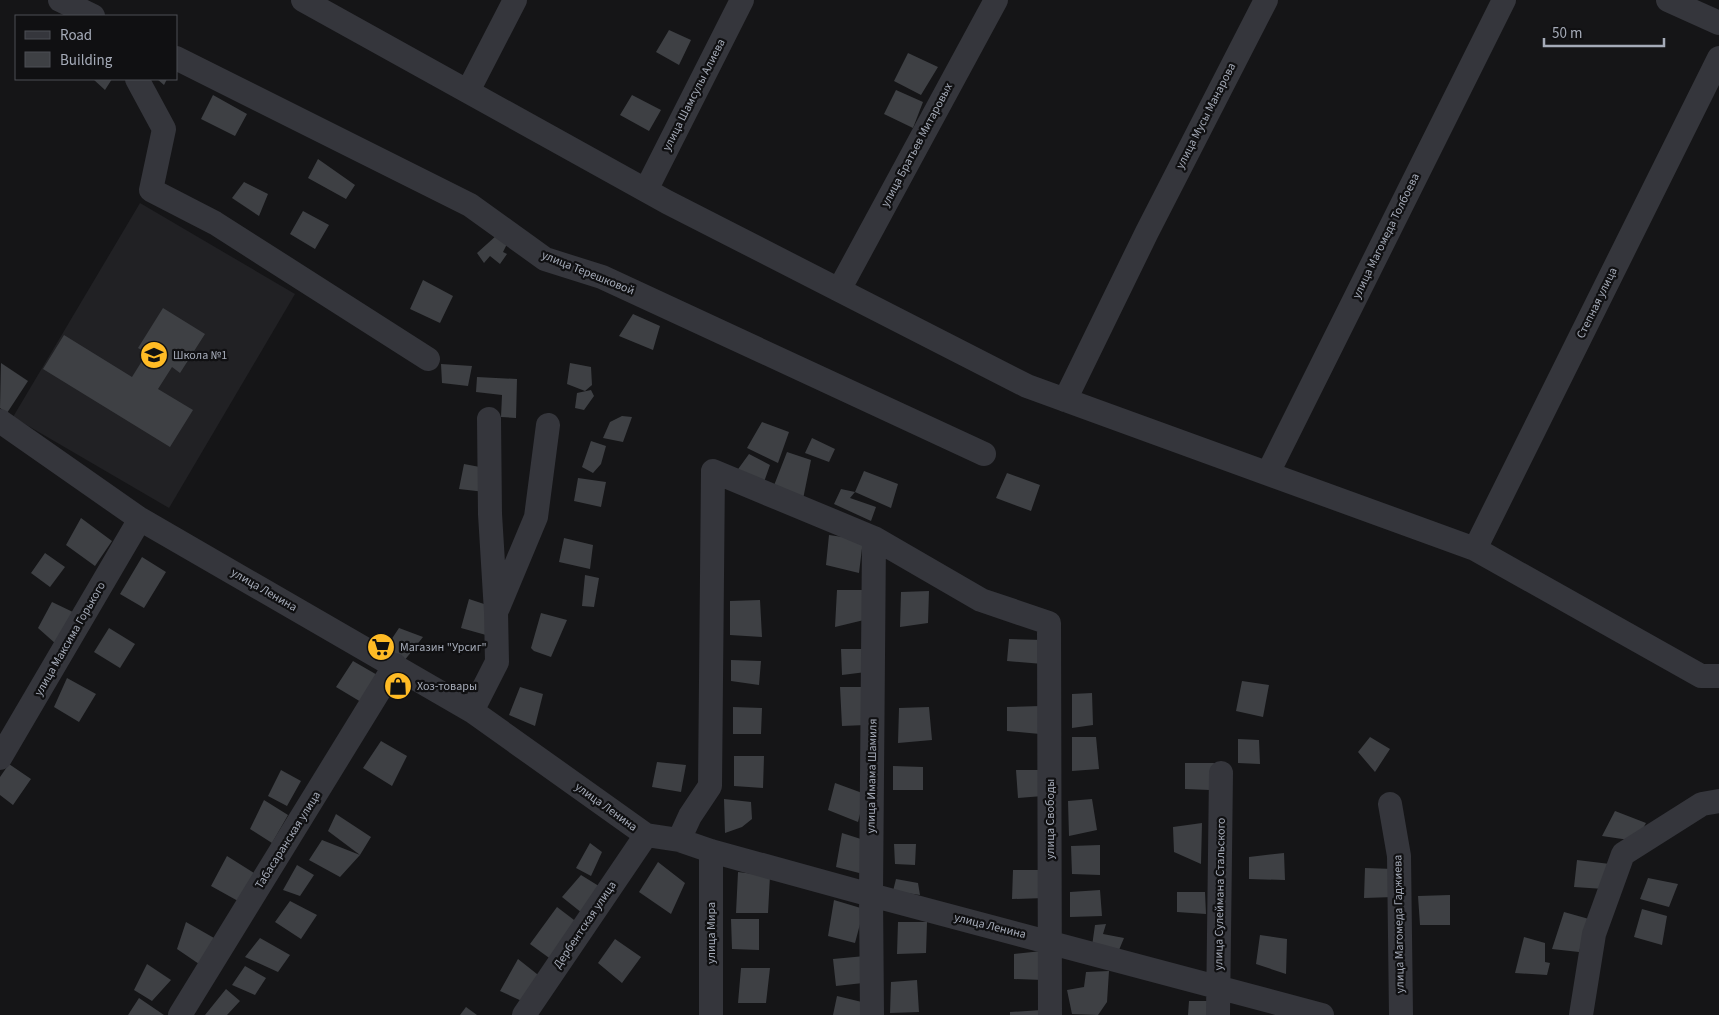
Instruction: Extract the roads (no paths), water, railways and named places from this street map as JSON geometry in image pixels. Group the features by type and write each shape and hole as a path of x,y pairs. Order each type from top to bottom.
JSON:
{"street":[{"path":"55,0 72,15"},
{"path":"60,0 91,15"},
{"path":"303,0 646,190 1027,386 1475,549 1701,676 1719,676"},
{"path":"468,91 515,0"},
{"name":"улица Шамсулы Алиева","path":"646,190 742,0"},
{"name":"улица Братьев Митаровых","path":"839,290 996,0"},
{"name":"улица Мусы Манарова","path":"1065,400 1147,232 1266,0"},
{"name":"улица Магомеда Толбоева","path":"1268,473 1504,0"},
{"path":"1668,0 1719,23"},
{"name":"Степная улица","path":"1475,549 1719,58"},
{"name":"улица Терешковой","path":"178,59 470,205 545,259 602,277 984,454"},
{"path":"138,80 164,129 151,190 215,223 428,359"},
{"path":"472,711 497,662 490,514 489,419"},
{"name":"улица Ленина","path":"0,421 140,519 472,711 646,836 679,840 871,895 1322,1015"},
{"path":"496,612 536,518 548,425"},
{"path":"679,840 690,816 710,786 713,471 874,538"},
{"name":"улица Максима Горького","path":"0,758 140,519"},
{"name":"улица Свободы","path":"874,538 981,600 1048,623 1050,1015"},
{"name":"улица Имама Шамиля","path":"872,1015 871,895 874,538"},
{"name":"Табасаранская улица","path":"180,1015 395,665"},
{"name":"улица Сулеймана Стальского","path":"1218,1015 1221,773"},
{"path":"1581,1015 1594,934 1623,854 1702,804 1719,801"},
{"name":"улица Магомеда Гаджиева","path":"1390,804 1399,856 1400,1015"},
{"name":"Дербентская улица","path":"524,1015 646,836"},
{"name":"улица Мира","path":"711,1015 712,851"}],"place":[{"name":"Школа №1","path":"154,355"},
{"name":"Магазин \"Урсиг\"","path":"381,647"},
{"name":"Хоз-товары","path":"398,686"}]}
